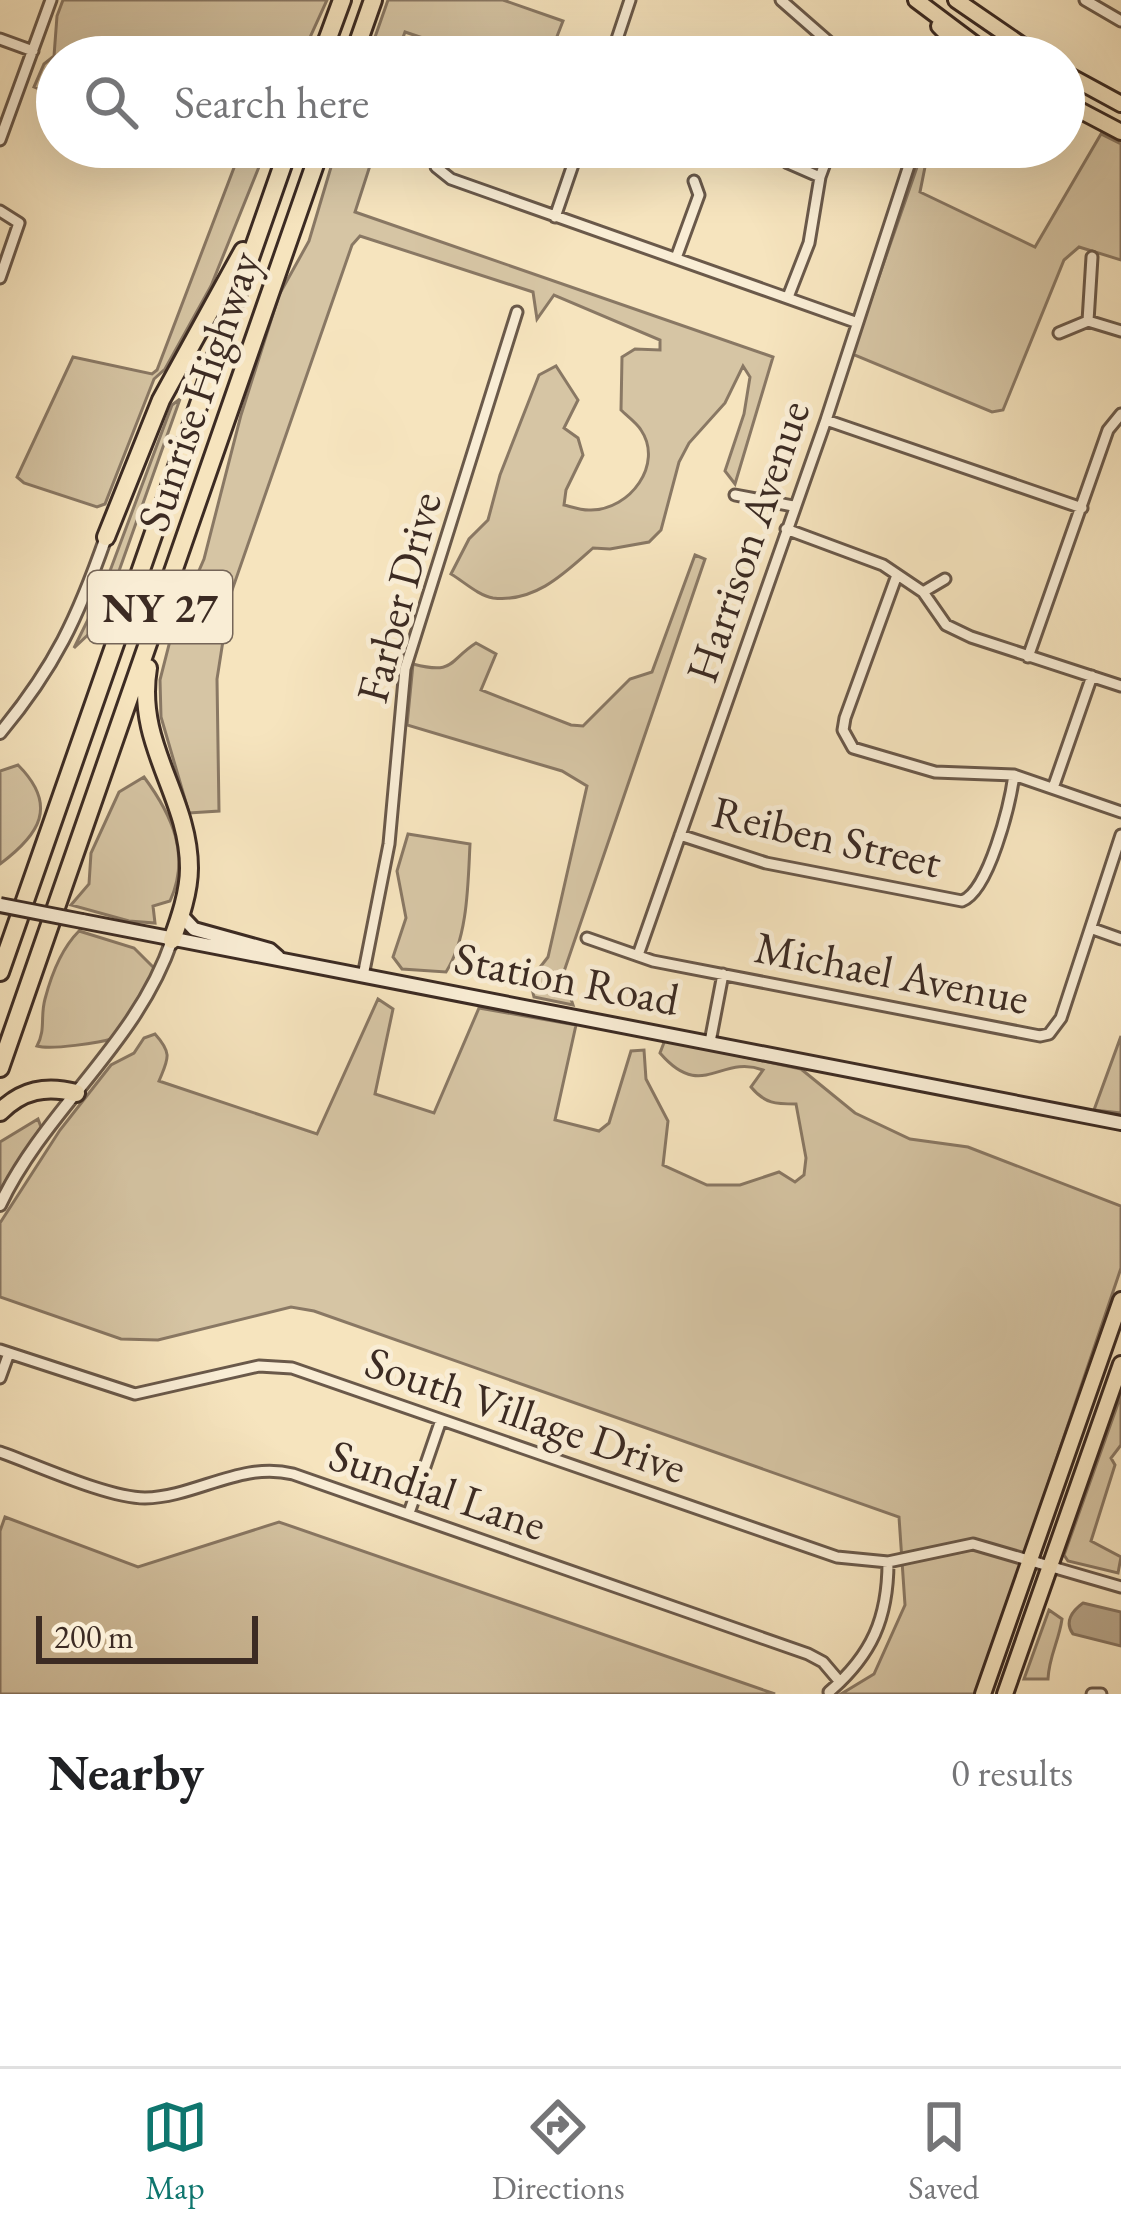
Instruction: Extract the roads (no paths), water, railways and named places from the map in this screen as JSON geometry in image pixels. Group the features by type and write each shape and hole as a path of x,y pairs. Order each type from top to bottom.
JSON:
{"highway":[{"path":"329,36 342,0"},
{"path":"360,36 373,0"},
{"path":"106,536 148,428 242,253 279,168"},
{"name":"Sunrise Highway","path":"0,972 281,168"},
{"name":"Sunrise Highway","path":"0,1068 314,168"},
{"path":"168,585 148,668 145,702 153,747 187,844 189,869 172,940"},
{"path":"0,1112 38,1090 76,1093"}],"main road":[{"path":"912,0 947,36"},
{"path":"912,0 961,36"},
{"path":"956,0 1005,36"},
{"path":"970,0 1006,36"},
{"path":"1085,84 1121,104"},
{"path":"1085,112 1121,132"},
{"name":"Station Road","path":"0,905 1121,1123"},
{"path":"180,914 194,929 270,950 284,961"},
{"path":"983,1694 1121,1300"},
{"path":"1005,1694 1121,1364"}],"street":[{"path":"38,36 51,0"},
{"path":"618,36 630,0"},
{"path":"781,0 822,36"},
{"path":"1085,0 1121,21"},
{"path":"0,39 33,50"},
{"path":"0,140 36,42"},
{"path":"439,168 445,176 555,217 855,322"},
{"path":"555,217 572,168"},
{"path":"799,168 820,177"},
{"path":"788,297 814,225 823,168"},
{"name":"Harrison Avenue","path":"638,955 826,419 908,168"},
{"path":"676,258 698,195 694,182"},
{"path":"0,211 19,223 0,278"},
{"path":"1088,321 1092,257"},
{"name":"Farber Drive","path":"364,976 389,844 405,669 518,312"},
{"path":"1059,333 1088,321 1121,331"},
{"path":"1028,657 1108,430 1121,414"},
{"path":"826,419 1082,508"},
{"path":"735,495 794,506"},
{"path":"786,530 883,565 923,592 946,625 1121,686"},
{"path":"0,733 46,676 78,613 106,536"},
{"path":"897,575 848,709 843,730 854,748 935,772 1014,775 1121,812"},
{"path":"923,592 945,579"},
{"path":"1053,788 1092,676"},
{"name":"Reiben Street","path":"680,835 766,863 962,902 979,889 1014,775"},
{"name":"Michael Avenue","path":"587,938 723,974 1040,1036 1056,1028 1121,835"},
{"path":"1093,929 1121,939"},
{"path":"0,1205 27,1156 132,1023 172,940"},
{"path":"710,1042 723,974"},
{"path":"0,1378 4,1352"},
{"name":"South Village Drive","path":"4,1352 135,1394 259,1366 280,1366 825,1553 888,1562 973,1544 1121,1587"},
{"path":"409,1514 441,1420"},
{"name":"Sundial Lane","path":"0,1452 137,1498 163,1496 266,1469 293,1474 808,1654 823,1662 840,1682"},
{"path":"829,1692 863,1659 882,1623 888,1562"},
{"path":"1092,1694 1101,1694"}]}
